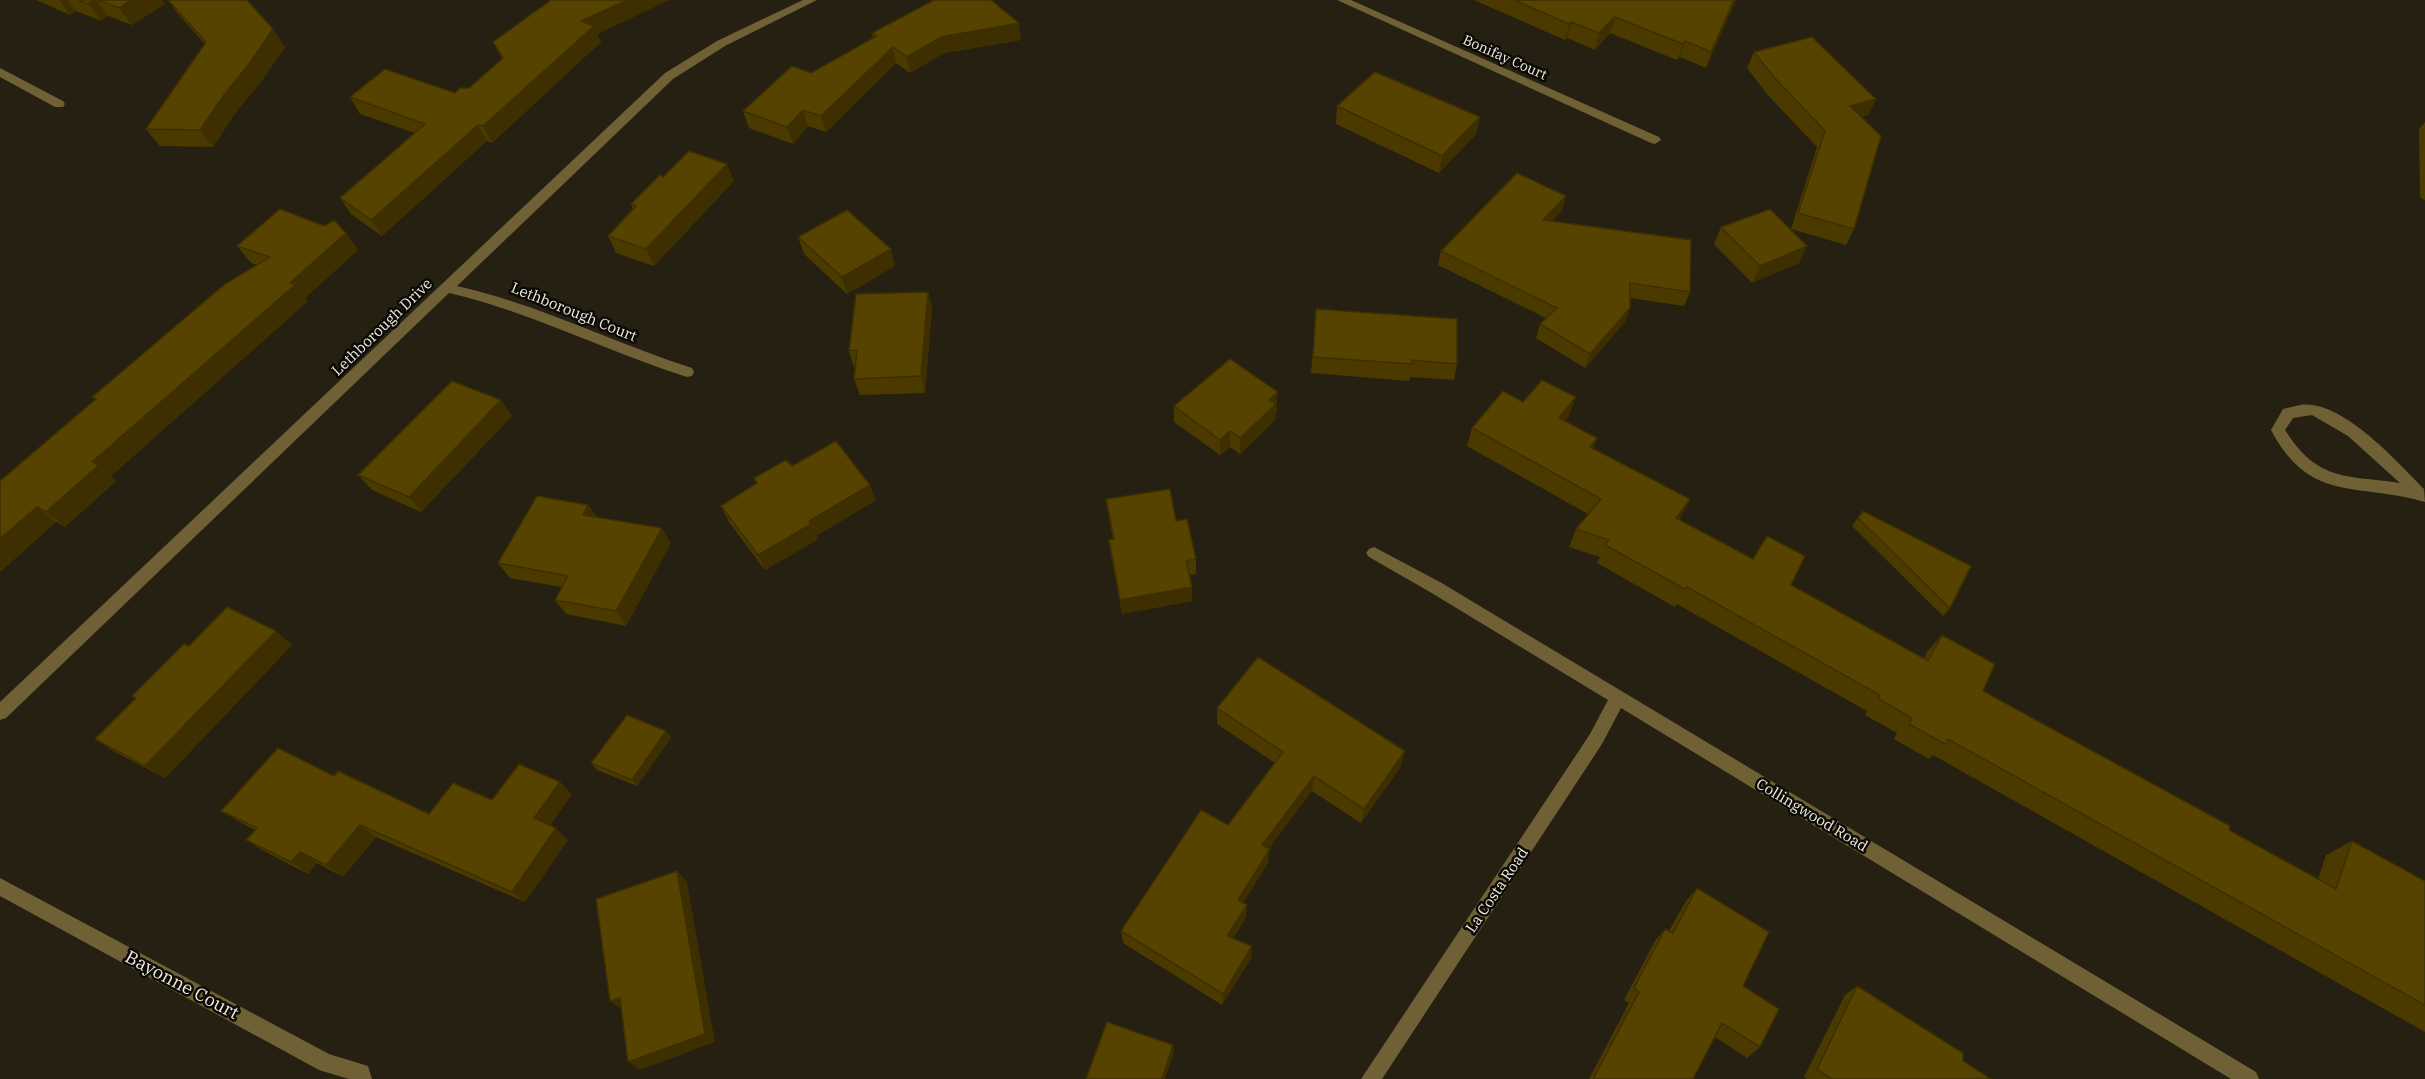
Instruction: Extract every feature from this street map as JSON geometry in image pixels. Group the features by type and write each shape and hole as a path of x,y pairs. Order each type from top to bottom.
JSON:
{"street":[{"name":"Lethborough Drive","path":"0,713 669,76 697,56 748,28 812,0"},
{"name":"Bonifay Court","path":"1342,0 1655,140"},
{"path":"0,72 59,104"},
{"name":"Lethborough Court","path":"446,288 495,299 646,359 687,372"},
{"path":"2312,410 2335,421 2364,442 2422,495 2319,477 2288,449 2278,430 2288,413 2312,410"},
{"name":"Collingwood Road","path":"1374,553 1435,587 2249,1079"},
{"name":"La Costa Road","path":"1371,1079 1596,739 1618,698"},
{"name":"Bayonne Court","path":"0,887 326,1063 361,1073 362,1079"}],"building":[{"path":"78,0 93,0 88,4"},
{"path":"98,0 131,0 119,8"},
{"path":"168,0 247,0 273,29 200,130 146,129 206,42"},
{"path":"551,0 628,0 581,21 594,26 483,126 478,125 371,220 340,198 425,124 350,97 385,69 455,93 460,88 469,88 503,58 493,42"},
{"path":"934,0 991,0 1019,23 941,37 907,57 893,47 821,116 803,110 787,127 743,111 792,66 811,73 877,36 872,33"},
{"path":"1514,0 1734,0 1711,52 1685,41 1683,44 1615,17 1599,33 1571,22 1569,24"},
{"path":"1812,37 1876,99 1850,106 1881,136 1854,229 1798,213 1825,131 1774,77 1754,52"},
{"path":"1375,72 1480,117 1442,156 1337,106"},
{"path":"689,151 727,164 646,249 608,236 636,206 631,204 660,175 663,177"},
{"path":"1517,173 1566,196 1543,220 1691,240 1690,292 1630,283 1630,308 1590,354 1540,324 1557,308 1441,251"},
{"path":"280,209 324,226 334,220 346,233 290,283 295,285 92,462 99,465 46,512 37,507 0,539 0,481 96,399 92,397 225,284 270,257 237,246"},
{"path":"1770,209 1807,246 1760,266 1721,227"},
{"path":"847,210 891,249 842,277 798,237"},
{"path":"928,292 921,376 854,379 857,350 849,351 856,294"},
{"path":"1316,309 1457,319 1457,364 1412,360 1412,364 1313,357"},
{"path":"1230,359 1278,392 1269,400 1276,404 1240,438 1230,431 1220,440 1174,406"},
{"path":"1542,380 1576,397 1559,418 1597,438 1590,447 1690,499 1676,518 1753,559 1767,536 1805,556 1791,585 1928,661 1942,635 1995,664 1983,691 2230,826 2229,830 2336,889 2352,841 2425,881 2425,1005 1948,739 1945,744 1909,724 1912,718 1879,699 1880,695 1687,587 1685,589 1605,545 1609,540 1576,529 1601,499 1472,428 1503,391 1523,402"},
{"path":"452,381 501,400 409,497 358,475"},
{"path":"836,441 870,485 809,521 811,524 758,555 721,506 757,483 754,478 786,460 792,466"},
{"path":"1170,489 1176,521 1187,519 1196,559 1186,561 1192,587 1120,600 1109,540 1114,539 1106,499"},
{"path":"537,496 588,505 583,515 662,528 616,611 555,600 568,576 498,563"},
{"path":"1863,511 1971,566 1950,608 1858,518"},
{"path":"227,607 276,631 145,766 95,739 136,698 132,696 184,644 189,646"},
{"path":"1258,657 1405,751 1364,809 1314,776 1262,845 1270,849 1238,900 1247,905 1227,936 1252,946 1223,994 1121,931 1201,810 1228,825 1283,752 1217,708"},
{"path":"627,715 666,731 632,780 591,763"},
{"path":"278,748 334,776 338,771 429,814 453,783 492,800 519,764 560,782 534,818 556,828 512,892 360,825 326,865 300,852 291,862 246,840 257,828 221,811"},
{"path":"677,871 705,1034 628,1062 620,998 610,1001 596,899"},
{"path":"1697,888 1769,932 1743,986 1779,1009 1760,1047 1722,1023 1693,1079 1593,1079 1639,992 1634,988 1665,929 1673,933"},
{"path":"1857,986 1963,1053 1963,1061 1991,1079 1832,1079 1817,1069"},
{"path":"1107,1022 1173,1045 1162,1079 1086,1079"}]}
